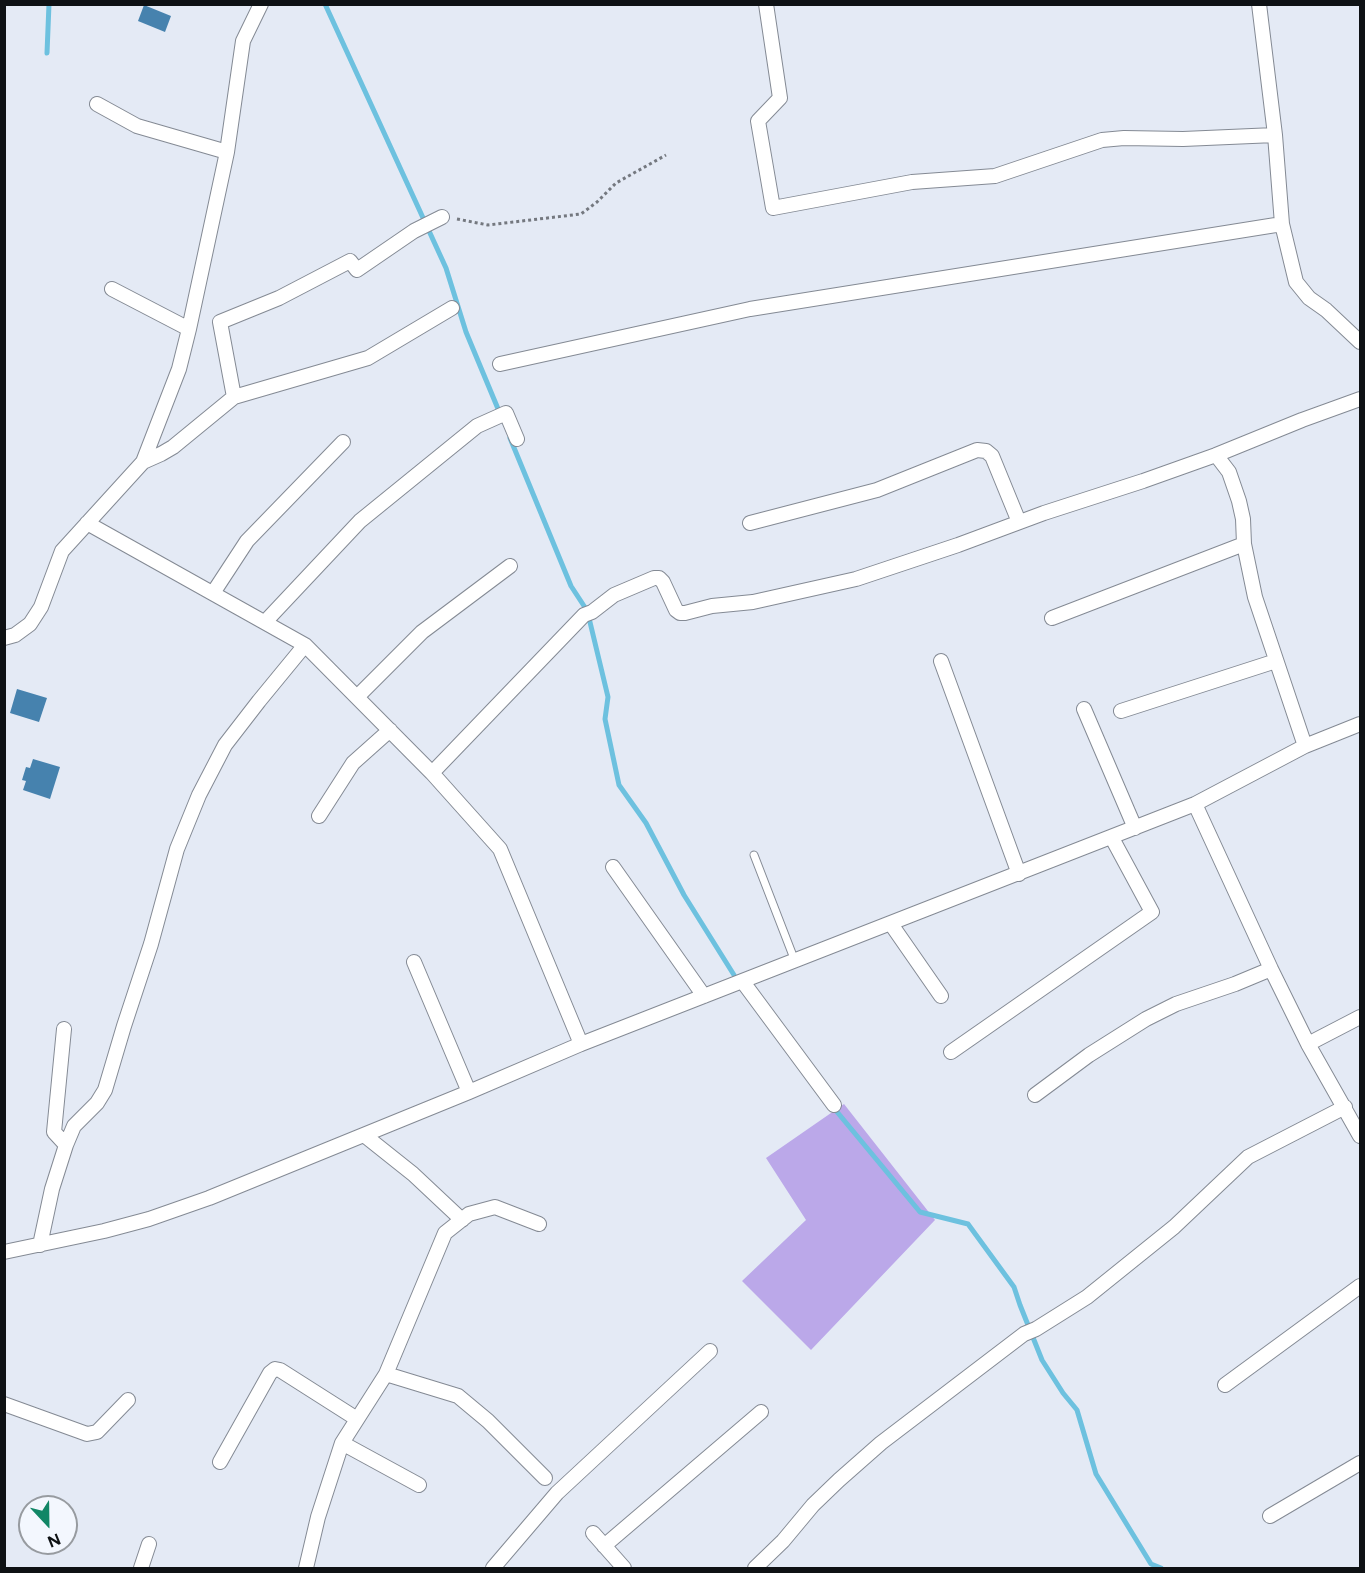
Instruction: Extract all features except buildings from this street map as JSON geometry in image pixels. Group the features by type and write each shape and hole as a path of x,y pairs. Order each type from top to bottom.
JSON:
{"street":[{"path":"4,638 15,635 30,624 41,607 62,551 143,462 179,369 226,152 243,40 261,4"},
{"path":"766,4 780,98 758,121 773,208 912,182 995,176 1019,170 1102,140 1275,135"},
{"path":"1258,4 1275,135 1282,224 1296,282 1309,298 1326,310 1360,342"},
{"path":"97,104 137,126 226,152"},
{"path":"234,397 220,322 279,298 350,261 357,270 432,222"},
{"path":"500,364 750,309 1282,224"},
{"path":"112,289 189,329"},
{"path":"143,462 173,447 234,397 368,358 452,308"},
{"path":"432,772 588,613 614,595 654,578 659,578 663,582 676,610 680,613 712,606 753,602 855,579 1216,455 1360,399"},
{"path":"265,622 360,521 477,426 506,413 517,439"},
{"path":"213,593 247,542 343,442"},
{"path":"750,523 877,490 977,450 986,451 992,456 1018,522"},
{"path":"1216,455 1229,472 1239,501 1243,519 1244,543 1255,597 1305,746"},
{"path":"87,523 305,645 432,772 500,849 581,1044"},
{"path":"1052,618 1244,543"},
{"path":"357,697 422,632 510,566"},
{"path":"40,1245 51,1190 66,1145 74,1126 97,1103 105,1090 151,944 177,849 199,795 225,745 305,645"},
{"path":"941,661 1019,874"},
{"path":"1121,711 1276,661"},
{"path":"1084,709 1135,828"},
{"path":"4,1252 104,1231 149,1219 209,1198 581,1044 1195,804 1305,746 1360,724"},
{"path":"320,816 353,763 390,730"},
{"path":"1195,804 1308,1044 1360,1136"},
{"path":"951,1052 1152,912 1112,837"},
{"path":"613,867 704,996"},
{"path":"891,924 941,996"},
{"path":"414,962 469,1092"},
{"path":"1035,1095 1089,1055 1146,1019 1176,1004 1271,969"},
{"path":"743,982 834,1105"},
{"path":"1308,1044 1360,1017"},
{"path":"64,1029 54,1132 66,1145"},
{"path":"755,1569 839,1479 882,1443 1030,1331 1087,1297 1174,1227 1248,1157 1345,1107"},
{"path":"364,1135 413,1174 462,1220"},
{"path":"306,1569 318,1517 342,1443 386,1374 445,1233 469,1214 495,1207 539,1224"},
{"path":"1225,1385 1360,1286"},
{"path":"493,1569 557,1493 710,1351"},
{"path":"220,1462 270,1372 275,1370 280,1370 357,1419"},
{"path":"386,1374 458,1396 488,1421 545,1478"},
{"path":"4,1404 87,1434 97,1432 128,1400"},
{"path":"604,1546 761,1412"},
{"path":"342,1443 419,1485"},
{"path":"1270,1516 1360,1463"},
{"path":"593,1533 624,1569"},
{"path":"141,1569 149,1544"}],"lane":[{"path":"754,855 795,961"}],"path":[{"path":"432,222 488,225 581,214 616,183 666,155"}],"shaded area":[{"path":"844,1104 935,1220 811,1350 742,1281 806,1220 766,1158"}],"waterway":[{"path":"47,53 49,4"},
{"path":"325,4 446,268 466,332 501,416"},
{"path":"510,438 571,586 589,618 608,697 605,719 619,785 646,823 684,895 734,975"},
{"path":"833,1107 920,1212 968,1224 1014,1287 1042,1360 1077,1410 1096,1474 1151,1564 1161,1568"}]}
